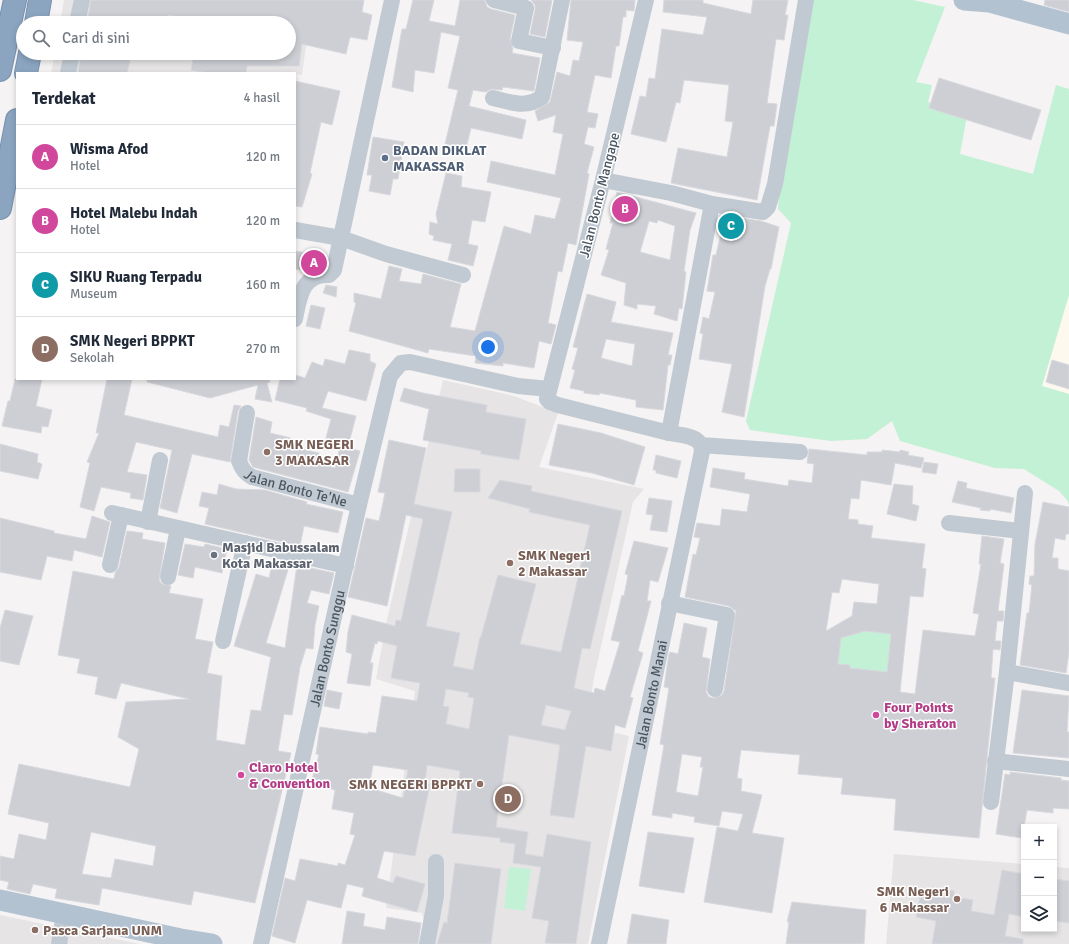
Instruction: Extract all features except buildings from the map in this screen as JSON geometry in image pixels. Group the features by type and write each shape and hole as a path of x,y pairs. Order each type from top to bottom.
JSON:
{"highway":[{"path":"0,70 15,0"},
{"path":"37,16 40,0"},
{"path":"26,72 29,60"},
{"path":"0,208 7,181 16,126"}],"main road":[{"path":"964,0 988,1 1069,24"},
{"path":"0,900 180,942 212,944"}],"street":[{"path":"79,16 82,0"},
{"path":"296,314 301,290 309,280 315,277 329,276 332,273 341,238 392,0"},
{"path":"494,0 526,8 519,41 553,48"},
{"path":"493,98 522,104 531,104 542,98 562,0"},
{"name":"Jalan Bonto Mangape","path":"549,389 603,180 646,0"},
{"path":"603,180 670,193 712,204 753,212 763,212 768,207 775,184 806,0"},
{"path":"68,72 71,60"},
{"path":"669,433 712,204"},
{"path":"296,230 341,238 386,254 464,275"},
{"name":"Jalan Bonto Sunggu","path":"261,944 359,505 390,376 401,363 410,362 518,386 549,389"},
{"path":"549,389 547,398 550,402 691,438 699,442 701,445 800,452"},
{"name":"Jalan Bonto Te'Ne","path":"247,413 239,461 244,471 252,477 359,505"},
{"name":"Jalan Bonto Manai","path":"599,944 669,603 702,451 701,445"},
{"path":"148,522 160,460"},
{"path":"991,802 1007,672 1024,494"},
{"path":"110,565 117,514 346,566"},
{"path":"949,523 1020,531"},
{"path":"168,577 178,529"},
{"path":"223,641 245,543"},
{"path":"669,603 728,615 715,689"},
{"path":"1007,672 1069,683"},
{"path":"996,761 1069,769"},
{"path":"427,944 436,896 436,862"},
{"path":"59,944 64,914"}],"shaded area":[{"path":"64,0 314,0 311,9 302,75 296,74 296,72 51,72 54,60 296,60 296,16 61,16"},
{"path":"1069,295 1069,394 1042,386"},
{"path":"443,380 514,396 558,413 539,467 644,489 633,502 594,678 586,726 629,736 588,944 422,944 425,924 422,913 386,908 415,691 376,679 386,624"},
{"name":"SMK Negeri 6 Makassar","path":"894,854 1021,864 1021,932 1057,932 1057,867 1069,868 1069,944 886,944"},
{"name":"Pasca Sarjana UNM","path":"0,915 140,944 0,944"}],"green space":[{"path":"812,0 913,0 945,7 916,82 932,85 928,102 967,116 960,154 1033,174 1056,85 1069,89 1069,295 1042,386 1069,394 1069,505 1067,500 1059,491 1024,469 995,468 900,441 892,421 867,439 831,441 750,430 746,421 791,223 778,209 780,182"},
{"path":"865,631 891,634 887,672 850,668 850,665 838,664 841,638"},
{"path":"509,867 531,869 525,911 504,908"}],"place":[{"name":"BADAN DIKLAT MAKASSAR","path":"385,158"},
{"name":"Hotel Malebu Indah","path":"625,209"},
{"name":"SIKU Ruang Terpadu","path":"731,226"},
{"name":"Wisma Afod","path":"314,263"},
{"name":"SMK NEGERI 3 MAKASAR","path":"267,452"},
{"name":"Masjid Babussalam Kota Makassar","path":"214,555"},
{"name":"SMK Negeri 2 Makassar","path":"510,563"},
{"name":"Four Points by Sheraton","path":"876,715"},
{"name":"Claro Hotel & Convention","path":"241,775"},
{"name":"SMK NEGERI BPPKT","path":"480,784"},
{"name":"SMK Negeri BPPKT","path":"508,799"},
{"name":"SMK Negeri 6 Makassar","path":"957,899"},
{"name":"Pasca Sarjana UNM","path":"35,930"}]}
